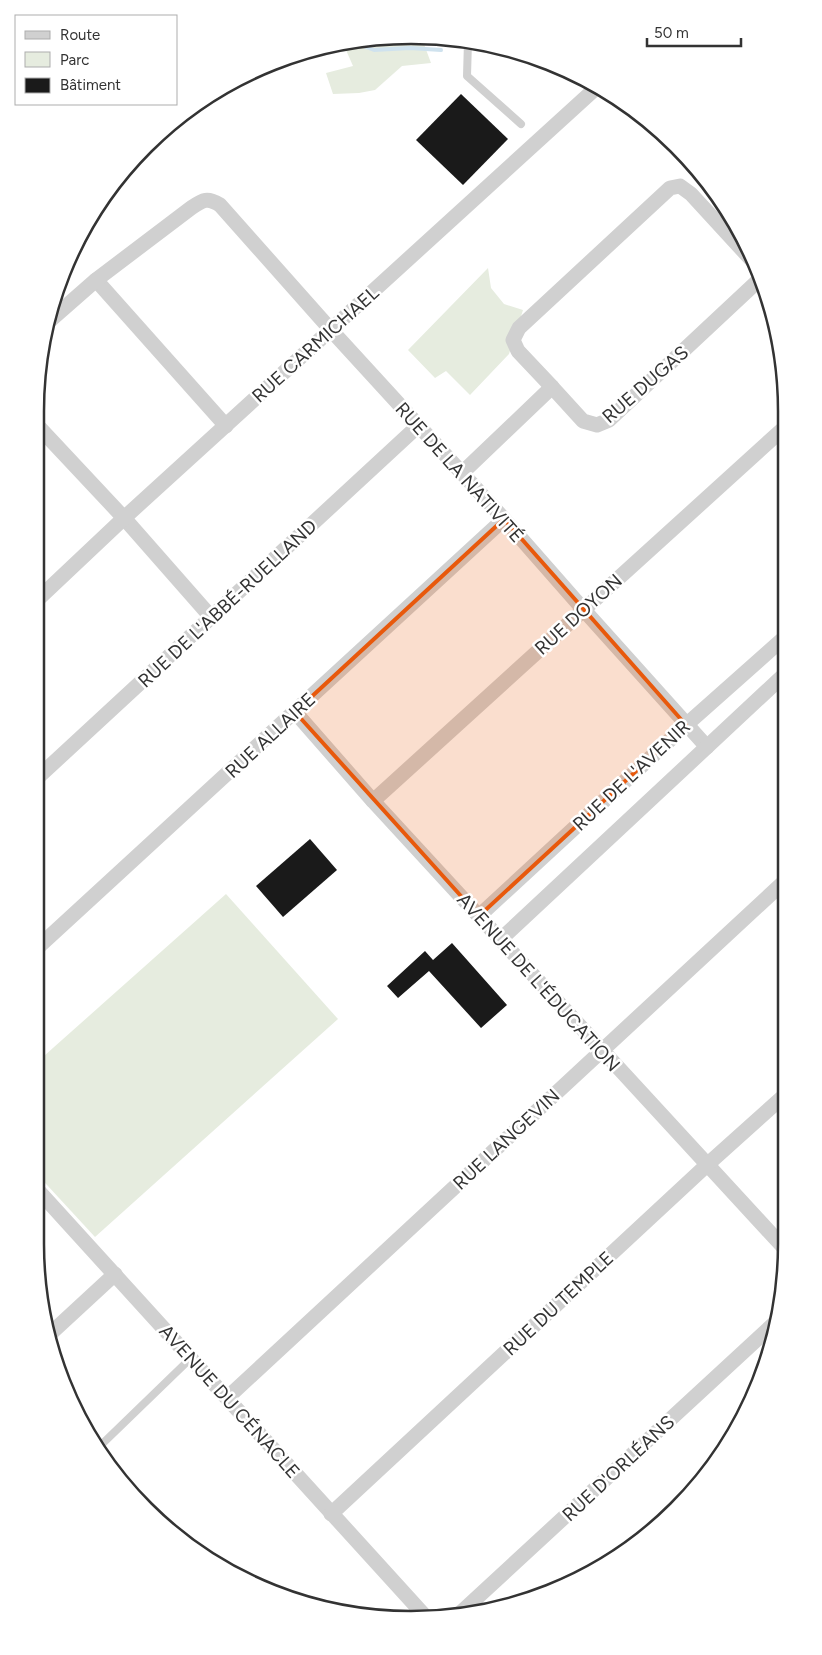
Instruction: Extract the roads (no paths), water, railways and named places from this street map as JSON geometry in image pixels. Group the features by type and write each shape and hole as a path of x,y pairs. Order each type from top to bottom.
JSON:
{"street":[{"name":"RUE CARMICHAEL","path":"44,594 124,518 592,92"},
{"name":"RUE DUGAS","path":"739,247 691,194 680,186 670,188 519,328 513,340 518,351 583,421 597,425 609,420 755,283"},
{"name":"RUE DE LA NATIVITÉ","path":"96,280 202,201 212,200 220,205 707,747"},
{"path":"56,315 96,280 226,426"},
{"path":"462,473 552,387"},
{"name":"RUE DE L'ABBÉ-RUELLAND","path":"44,772 418,426"},
{"path":"44,433 124,518 211,617"},
{"name":"RUE DOYON","path":"373,801 778,433"},
{"name":"RUE ALLAIRE","path":"44,942 504,519"},
{"name":"RUE DE L'AVENIR","path":"479,916 686,725 778,643"},
{"name":"RUE DE L'AVENIR","path":"500,940 778,681"},
{"name":"AVENUE DE L'ÉDUCATION","path":"295,712 373,801 601,1051 778,1241"},
{"name":"RUE LANGEVIN","path":"227,1398 778,887"},
{"name":"RUE DU TEMPLE","path":"331,1514 778,1101"},
{"name":"AVENUE DU CÉNACLE","path":"44,1197 419,1611"},
{"path":"54,1330 115,1274"},
{"name":"RUE D'ORLÉANS","path":"467,1607 768,1329"}],"lane":[{"path":"468,48 467,76 521,124"},
{"path":"103,1443 192,1358"}],"waterway":[{"path":"365,47 374,50 410,48 441,50"}]}
